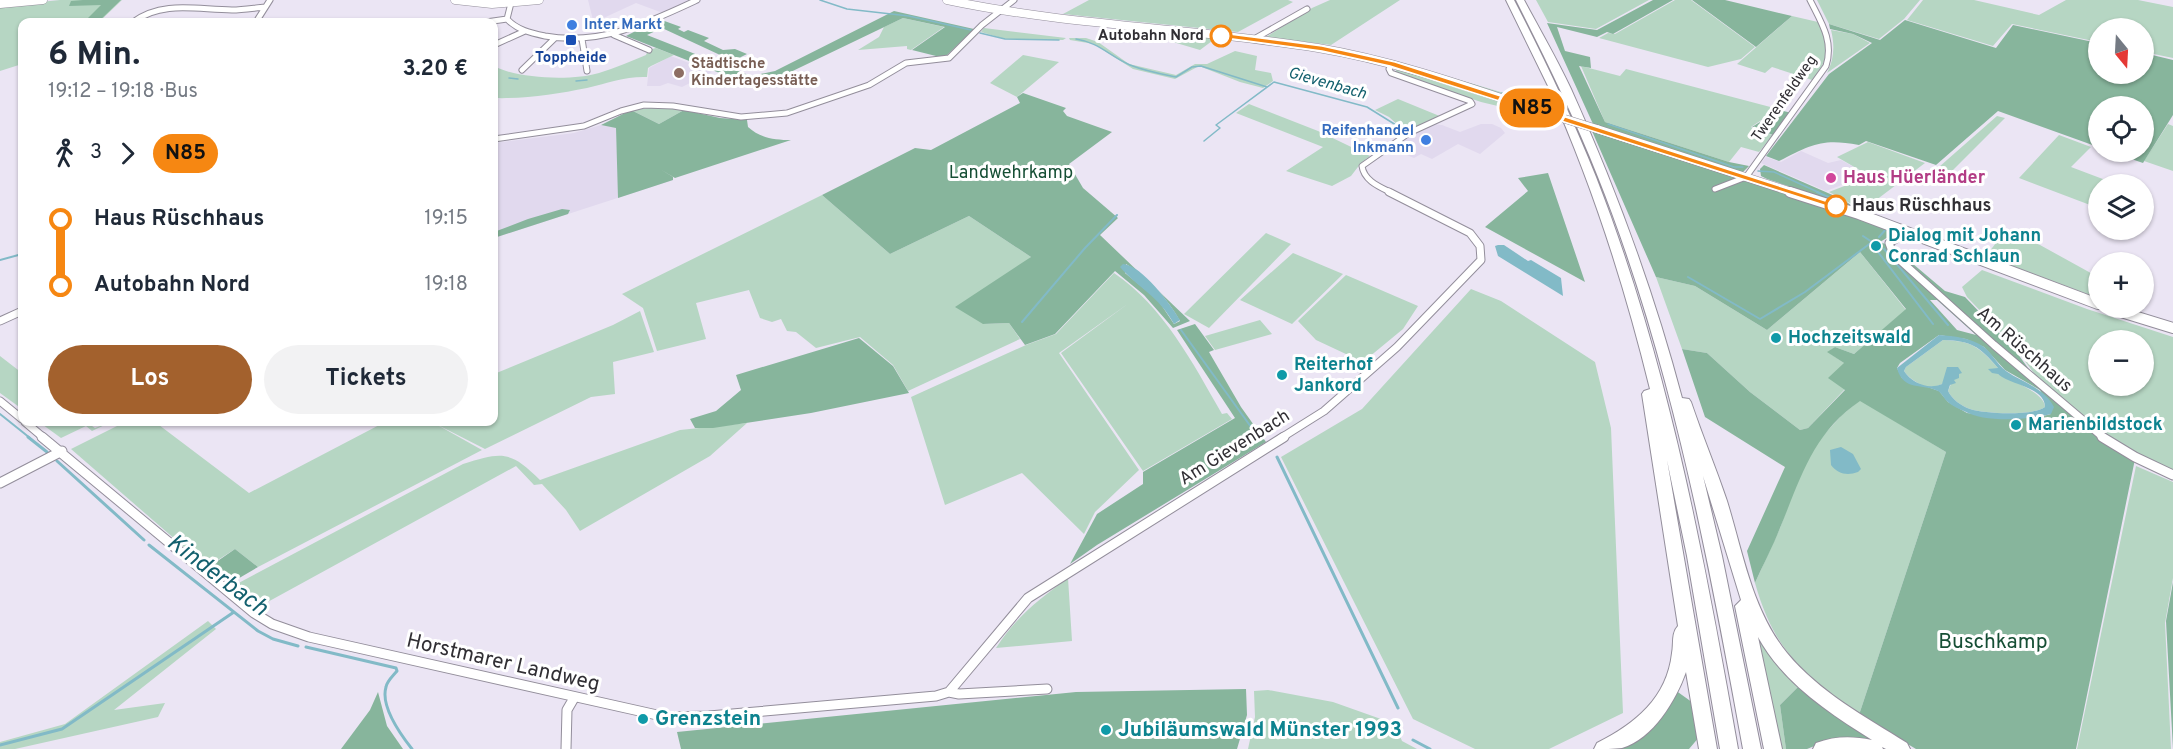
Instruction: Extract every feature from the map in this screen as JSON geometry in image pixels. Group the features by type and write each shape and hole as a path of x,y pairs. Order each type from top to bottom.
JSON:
{"highway":[{"path":"1510,0 1538,53 1567,120 1656,358 1729,749"},
{"path":"1520,0 1580,120 1625,234 1656,358 1722,591 1752,749"},
{"path":"1656,358 1672,364 1720,503 1738,572 1773,749"},
{"path":"1656,358 1644,370 1677,579 1708,749"},
{"path":"1738,572 1758,623 1790,668 1827,701 1901,749"},
{"path":"1603,749 1643,726 1659,709 1671,690 1678,669 1682,634 1677,579"},
{"path":"1822,749 1849,744 1874,749"}],"main road":[{"path":"0,4 43,0"},
{"path":"455,0 482,3 539,0"},
{"path":"947,0 1001,11 1322,48 1392,64 1746,177 1908,232 2088,300"},
{"path":"2140,318 2173,328"}],"street":[{"path":"259,18 270,0"},
{"path":"498,21 507,20 525,31 554,39 582,39 614,35 636,28 697,0"},
{"path":"498,138 584,126 633,107 653,105 741,117 792,112 852,92 906,63 949,58 975,31 1014,0"},
{"name":"Twerenfeldweg","path":"1746,177 1828,62 1830,42 1810,0"},
{"path":"507,20 511,3"},
{"path":"137,18 150,10 203,6 232,10 265,8"},
{"path":"1254,39 1307,9"},
{"path":"498,43 525,31"},
{"path":"614,35 649,50"},
{"path":"522,70 554,39"},
{"path":"582,39 587,71"},
{"name":"Am Gievenbach","path":"949,692 1028,598 1324,411 1397,347 1481,260 1480,246 1470,233 1374,184 1363,172 1362,165 1409,133 1472,104 1470,101 1391,73 1389,69 1392,64"},
{"path":"1715,189 1746,177"},
{"name":"Am Rüschhaus","path":"1908,232 1889,243 1893,254 2001,351 2101,436 2135,458 2173,475"},
{"path":"0,321 18,313"},
{"name":"Horstmarer Landweg","path":"0,401 18,415"},
{"name":"Horstmarer Landweg","path":"31,426 242,604 272,624 326,642 651,715 688,717 936,696 949,692 959,694 1047,689"},
{"path":"0,483 62,451"},
{"path":"566,749 567,710 573,698"}],"shaded area":[{"path":"588,0 691,0 663,13 636,3 597,21 593,20"},
{"path":"671,56 712,72 682,87 668,83 660,86 647,86 649,68"},
{"path":"1432,124 1460,132 1481,124 1492,124 1501,128 1505,133 1480,154 1458,144 1432,159 1421,154 1414,158 1392,149 1399,142"},
{"path":"601,125 616,127 617,152 673,177 673,180 498,237 498,142 574,133"},
{"path":"1801,151 1828,163 1841,160 1868,175 1826,191 1761,163 1766,157 1781,162"}],"green space":[{"path":"60,0 122,0 103,18 18,18 18,65 0,71 0,6"},
{"path":"121,0 102,18 88,18 101,5 69,6 71,1"},
{"path":"1089,0 1288,0 1293,2 1238,32 1063,14"},
{"path":"1330,0 1400,0 1331,45 1266,37 1312,8"},
{"path":"1536,0 1649,0 1596,29 1548,22"},
{"path":"1653,0 1673,0 1613,34 1607,32 1597,37 1557,27 1565,51 1590,57 1591,68 1579,66 1605,122 1729,162 1749,166 1742,173 1593,124 1547,23 1597,30"},
{"path":"1675,0 1691,0 1755,47 1741,59 1708,67 1599,38 1608,33 1615,34"},
{"path":"1692,0 1725,0 1792,16 1756,47"},
{"path":"1817,0 1920,0 1904,19 1879,39 1829,24"},
{"path":"1923,0 1974,0 2039,15 2066,0 2138,0 2173,7 2173,58 2154,54 2154,18 2088,18 2088,40 2012,24 1993,46 1907,20"},
{"path":"894,11 974,29 944,58 912,50 945,27 903,18 776,79 740,81 626,36 659,19 681,27 678,29 684,32 688,30 709,38 704,41 723,50 735,49 747,54 733,61 662,28 647,35 751,76 775,71"},
{"path":"1792,16 1818,22 1825,39 1825,59 1812,80 1772,67 1765,73 1737,64"},
{"path":"903,18 944,27 911,50 907,49 907,46 858,50 879,37 884,27"},
{"path":"1905,20 1996,48 2013,25 2088,41 2088,84 2154,84 2154,55 2173,60 2173,115 2154,145 2154,96 2088,96 2088,143 1998,111 1936,165 1866,141 1859,145 1836,142 1818,144 1779,161 1766,156 1829,74 1872,43 1853,34 1830,29 1829,24 1880,40"},
{"path":"984,28 1066,38 1063,40 1005,39 981,32"},
{"path":"1831,30 1853,34 1870,43 1827,73 1833,52"},
{"path":"1182,34 1216,38 1200,50 1173,42"},
{"path":"1069,38 1086,38 1098,42 1129,64 1176,75 1195,64 1207,64 1235,51 1257,56 1255,70 1271,73 1273,81 1263,88 1240,82 1199,66 1175,79 1133,69 1094,44"},
{"path":"656,48 674,55 648,68 647,77 624,79 553,94 498,98 498,68 530,76 560,78 588,76 646,55 648,50"},
{"path":"1023,55 1059,62 1017,97 990,83"},
{"path":"1399,62 1528,100 1527,113 1481,102 1395,73"},
{"path":"1581,66 1620,76 1626,69 1778,109 1751,127 1756,131 1773,135 1759,152 1741,147 1729,162 1605,122"},
{"name":"Landwehrkamp","path":"1023,93 1066,108 1063,111 1067,116 1112,132 1069,164 1083,188 1118,218 1100,235 1144,277 1126,264 1125,273 1158,300 1174,324 1180,321 1157,290 1190,321 1173,328 1144,295 1115,271 1055,334 1025,345 1009,323 983,324 955,307 1031,257 969,216 890,254 822,195 915,148 931,150 1020,103 1017,97"},
{"path":"1398,99 1442,117 1407,133 1389,117 1375,110"},
{"path":"1249,104 1318,131 1370,156 1351,176 1332,186 1286,171 1323,147 1236,113"},
{"path":"659,107 684,110 659,124 631,110"},
{"path":"631,110 659,124 684,110 720,118 747,120 748,127 758,134 774,139 791,140 675,178 660,169 673,177 673,180 618,198 616,128 601,125"},
{"path":"1779,110 1792,113 1773,135 1752,127"},
{"path":"1997,116 2005,118 1940,183 1936,174 1939,167"},
{"path":"2168,124 2173,126 2173,171 2147,162 2154,162 2154,146"},
{"name":"Buschkamp","path":"1592,131 1893,229 1893,234 1880,242 1893,247 1945,291 1965,297 2012,346 2036,379 2135,459 2076,749 1916,749 1859,715 1946,452 1860,401 1831,427 1810,457 1755,583 1747,551 1785,467 1705,417 1682,349 1707,353 1750,392 1800,430 1808,428 1845,390 1828,378 1844,363 1827,352 1835,347 1854,354 1906,309 1860,252 1767,330 1695,286 1656,277","holes":["1930,300 1937,300 1976,335 1957,330","1939,335 1966,339 1984,347 2005,370 2040,390 2051,414 2035,418 2005,418 1967,413 1948,402 1939,391 1902,378 1897,368 1900,363"]},
{"path":"2059,135 2088,146 2088,150 2071,167 2090,174 2088,204 2019,178"},
{"path":"1868,142 1925,163 1863,210 1829,192 1870,176 1837,157"},
{"path":"1764,165 1844,200 1855,208 1767,179 1761,176 1760,169"},
{"path":"1548,173 1585,282 1485,227 1528,191 1518,178"},
{"path":"822,195 890,254 969,216 1031,257 983,324 1009,323 1020,339 908,391 893,365 860,337 816,348 796,332 787,331 781,319 772,322 760,318 749,290 696,303 706,339 657,351 643,308 622,294"},
{"path":"562,209 570,210 568,214 498,237 498,230"},
{"path":"2005,231 2040,245 2088,271 2088,294 1986,256"},
{"path":"1266,233 1291,244 1209,328 1184,314"},
{"name":"Hochzeitswald","path":"1860,252 1906,310 1854,354 1835,347 1828,352 1844,363 1845,389 1808,428 1800,430 1750,392 1707,353 1682,349 1656,277 1695,286 1767,330"},
{"path":"1293,253 1343,274 1292,324 1240,300"},
{"path":"1982,270 2088,309 2088,318 2115,318 2152,330 2088,330 2088,396 2154,396 2154,331 2173,337 2173,472 2120,447 2038,379 2014,346 1967,297 1962,287"},
{"path":"1114,273 1132,286 1162,319 1188,356 1222,414 1227,413 1232,419 1143,471 1061,353 1129,303 1059,353 1139,470 1095,512 1084,534 1022,473 945,505 911,397 1026,345 1056,334"},
{"path":"1346,275 1418,306 1403,329 1363,362 1316,340 1298,321"},
{"path":"1471,289 1501,301 1595,362 1611,428 1623,713 1549,749 1475,749 1413,719 1281,457 1362,409"},
{"path":"640,311 654,352 613,362 615,394 591,397 485,449 440,426 498,426 498,372 613,325"},
{"path":"1260,320 1272,334 1215,350 1205,336"},
{"path":"1195,324 1214,350 1209,352 1241,407 1266,442 1097,545 1070,564 1097,514 1143,484 1143,472 1235,418 1177,330"},
{"path":"859,338 893,366 909,393 811,413 713,428 695,428 690,419 716,411 741,390 736,375"},
{"path":"1943,340 1962,342 1975,347 1999,369 1998,374 2034,392 2044,402 2045,407 2030,412 1977,411 1960,404 1948,391 1958,367 1945,382 1935,387 1920,384 1904,371 1906,367"},
{"path":"0,356 18,370 18,406 0,393"},
{"path":"1860,400 1946,452 1859,715 1793,660 1772,627 1755,583 1780,528 1798,479 1818,441 1842,415"},
{"path":"747,423 710,456 580,531 566,510 542,484 534,485 516,466 264,604 233,586 463,464 487,457 505,456 521,463 540,480 680,430"},
{"path":"44,426 86,426 61,438"},
{"path":"86,426 95,428 103,426 92,431"},
{"path":"117,426 160,426 249,493 377,426 439,426 482,450 258,567 235,549 207,567 71,449"},
{"path":"2136,466 2173,482 2173,578 2165,623 2171,749 2077,749"},
{"path":"235,549 258,567 229,584 209,567"},
{"path":"1068,578 1072,641 996,648 1029,609"},
{"path":"2173,582 2173,749 2166,621"},
{"path":"208,621 216,629 114,710 165,703 158,717 15,749 0,749 0,742 65,724"},
{"path":"1753,623 1802,683 1780,705 1786,749 1779,749"},
{"path":"1802,683 1890,749 1817,745 1807,749 1786,749 1780,705"},
{"path":"1246,689 1247,715 1237,749 681,749 677,732 1076,692"},
{"path":"1268,690 1333,702 1395,724 1402,741 1417,749 1248,749 1255,717 1254,691"},
{"path":"1675,690 1696,705 1700,736 1689,749 1613,749 1625,742"},
{"path":"378,692 387,726 403,749 341,749 370,710"}],"water":[{"path":"1504,245 1528,261 1531,260 1561,278 1563,296 1498,256 1495,246"},
{"path":"1123,264 1131,266 1147,278 1180,320 1174,324 1162,306 1120,267"},
{"path":"1939,335 1962,338 1984,347 2006,371 2038,390 2054,407 2051,414 2031,418 1995,419 1973,415 1951,405 1938,391 1914,386 1904,381 1897,368","holes":["1943,340 1968,343 1974,346 1998,368 1988,369 1992,373 2033,391 2043,400 2045,407 2030,412 2009,413 1986,412 1963,406 1948,391 1950,385 1956,383 1954,380 1962,373 1958,367 1947,367 1942,384 1937,386 1926,386 1907,375 1904,371 1906,367"]},
{"path":"1841,447 1853,454 1861,469 1858,472 1843,473 1831,465 1830,450"}],"waterway":[{"name":"Gievenbach","path":"820,0 847,9 909,16 971,30"},
{"name":"Gievenbach","path":"980,33 1005,39 1059,40"},
{"name":"Gievenbach","path":"1076,39 1098,46 1123,62 1153,72 1176,77 1192,67 1201,66 1267,87"},
{"path":"509,78 518,79"},
{"path":"576,81 587,80"},
{"name":"Gievenbach","path":"1204,141 1220,128 1216,125 1274,82 1367,107 1404,130"},
{"name":"Gievenbach","path":"1502,93 1520,97"},
{"name":"Gievenbach","path":"1608,124 1734,167 1743,167"},
{"name":"Gievenbach","path":"1758,171 1774,172 1820,193"},
{"name":"Gievenbach","path":"1817,192 1846,205"},
{"path":"1022,322 1085,248 1117,215"},
{"path":"1879,237 1887,228"},
{"path":"1688,277 1760,319 1805,292 1872,242 1863,236"},
{"path":"1875,248 1933,324"},
{"path":"1884,249 1948,325"},
{"path":"0,260 18,255"},
{"path":"1181,330 1259,438"},
{"name":"Kinderbach","path":"0,414 30,438"},
{"name":"Kinderbach","path":"28,437 47,452"},
{"path":"1277,457 1398,708"},
{"name":"Kinderbach","path":"57,461 144,540"},
{"name":"Kinderbach","path":"149,545 234,612"},
{"path":"0,745 62,729 234,612"},
{"name":"Kinderbach","path":"234,612 258,631 273,639 298,646"},
{"name":"Kinderbach","path":"306,647 396,668 397,671 387,685 386,703 402,736 412,749"},
{"path":"1413,740 1430,749"}],"bus line":[{"name":"N85","path":"1221,36 1322,48 1392,64 1836,206"}],"place":[{"name":"Inter Markt","path":"572,25"},
{"name":"Autobahn Nord","path":"1221,36"},
{"name":"Toppheide","path":"571,40"},
{"name":"Städtische Kindertagesstätte","path":"679,73"},
{"name":"Reifenhandel Inkmann","path":"1426,140"},
{"name":"Haus Hüerländer","path":"1831,178"},
{"name":"Haus Rüschhaus","path":"1836,206"},
{"name":"Dialog mit Johann Conrad Schlaun","path":"1876,246"},
{"name":"Hochzeitswald","path":"1776,338"},
{"name":"Reiterhof Jankord","path":"1282,375"},
{"name":"Marienbildstock","path":"2016,425"},
{"name":"Grenzstein","path":"643,719"},
{"name":"Jubiläumswald Münster 1993","path":"1106,730"}]}
